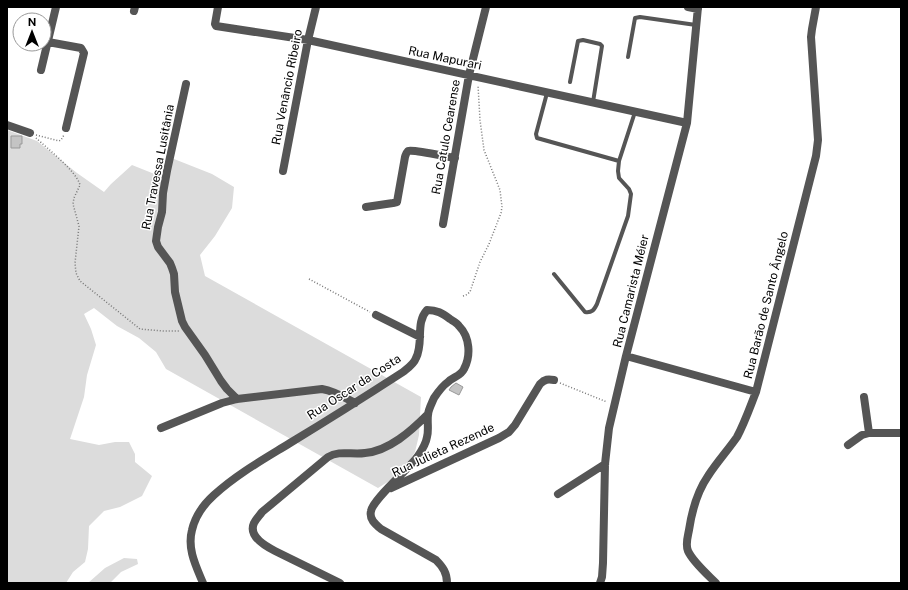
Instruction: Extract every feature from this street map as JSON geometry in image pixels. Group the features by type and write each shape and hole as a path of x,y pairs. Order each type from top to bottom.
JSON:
{"street":[{"path":"52,24 56,7"},
{"name":"Rua Mapurari","path":"218,7 214,24 216,26 308,40 687,123"},
{"name":"Rua Venâncio Ribeiro","path":"283,171 308,40 316,7"},
{"name":"Rua Catulo Cearense","path":"443,224 469,75 486,7"},
{"path":"688,7 698,8"},
{"name":"Rua Barão de Santo Ângelo","path":"716,583 696,562 688,551 687,540 699,491 708,475 736,438 748,415 756,392 816,156 818,132 811,37 816,7"},
{"name":"Rua Camarista Méier","path":"600,583 603,563 605,464 608,434 626,356 687,123 698,8"},
{"path":"52,43 81,48 84,52 66,128"},
{"path":"41,70 46,52"},
{"name":"Rua Travessa Lusitânia","path":"186,84 167,172 163,193 162,212 156,235 156,241 158,247 172,268 174,274 175,292 182,321 187,331 205,354 221,381 237,399"},
{"path":"7,125 30,133"},
{"path":"366,207 397,202 405,156 408,152 415,151 455,158"},
{"name":"Rua Oscar da Costa","path":"203,583 193,557 191,539 192,530 205,504 214,494 242,473 403,372 416,358 419,349 421,322 423,314 427,310 435,310 443,314 459,326 465,335 468,346 468,355 464,370 460,375 444,385 435,398 428,414 427,436 418,457 386,490 373,505 371,510 372,519 381,529 436,560 445,571 447,583"},
{"path":"376,315 420,337"},
{"path":"626,356 756,392"},
{"name":"Rua Julieta Rezende","path":"386,490 509,432 515,425 540,384 544,380 554,380"},
{"path":"161,428 215,405 237,399 322,389 334,392 355,403"},
{"path":"864,397 869,433"},
{"path":"340,583 265,546 253,533 255,521 262,512 328,457 336,454 367,453 378,450 391,444 413,429 428,414"},
{"path":"848,445 862,435 869,433 901,433"},
{"path":"558,494 605,464"}],"lane":[{"path":"628,57 635,18 640,17 696,25"},
{"path":"570,82 578,41 583,40 600,44 602,46 593,103"},
{"path":"548,92 536,134 537,138 619,161"},
{"path":"554,274 585,312 594,310 628,216 631,194 629,189 619,178 618,172 619,161 635,112"}],"path":[{"path":"463,296 470,292 480,262 489,244 502,207 500,190 484,150 480,120 478,77"},
{"path":"30,133 55,140 61,140 65,134 66,128"},
{"path":"30,133 69,169 79,182 80,185 73,204 79,226 75,263 76,273 80,281 140,329 187,331"},
{"path":"309,279 376,315"},
{"path":"554,380 614,405"}],"shaded area":[{"path":"7,130 37,141 77,173 104,192 132,165 162,177 169,157 212,174 234,187 232,208 215,236 200,255 205,276 421,397 419,435 415,452 402,473 378,488 166,369 156,352 139,338 117,326 94,308 84,314 96,345 87,375 84,397 70,439 99,445 115,442 129,442 135,454 135,462 152,476 142,496 120,507 104,511 89,526 88,549 85,562 73,572 66,583 7,583"},
{"path":"124,558 137,559 138,564 121,572 110,583 88,583 105,568"}],"building":[{"path":"11,136 22,136 22,144 20,144 20,148 11,148"},
{"path":"456,383 463,387 459,395 449,390"}]}
